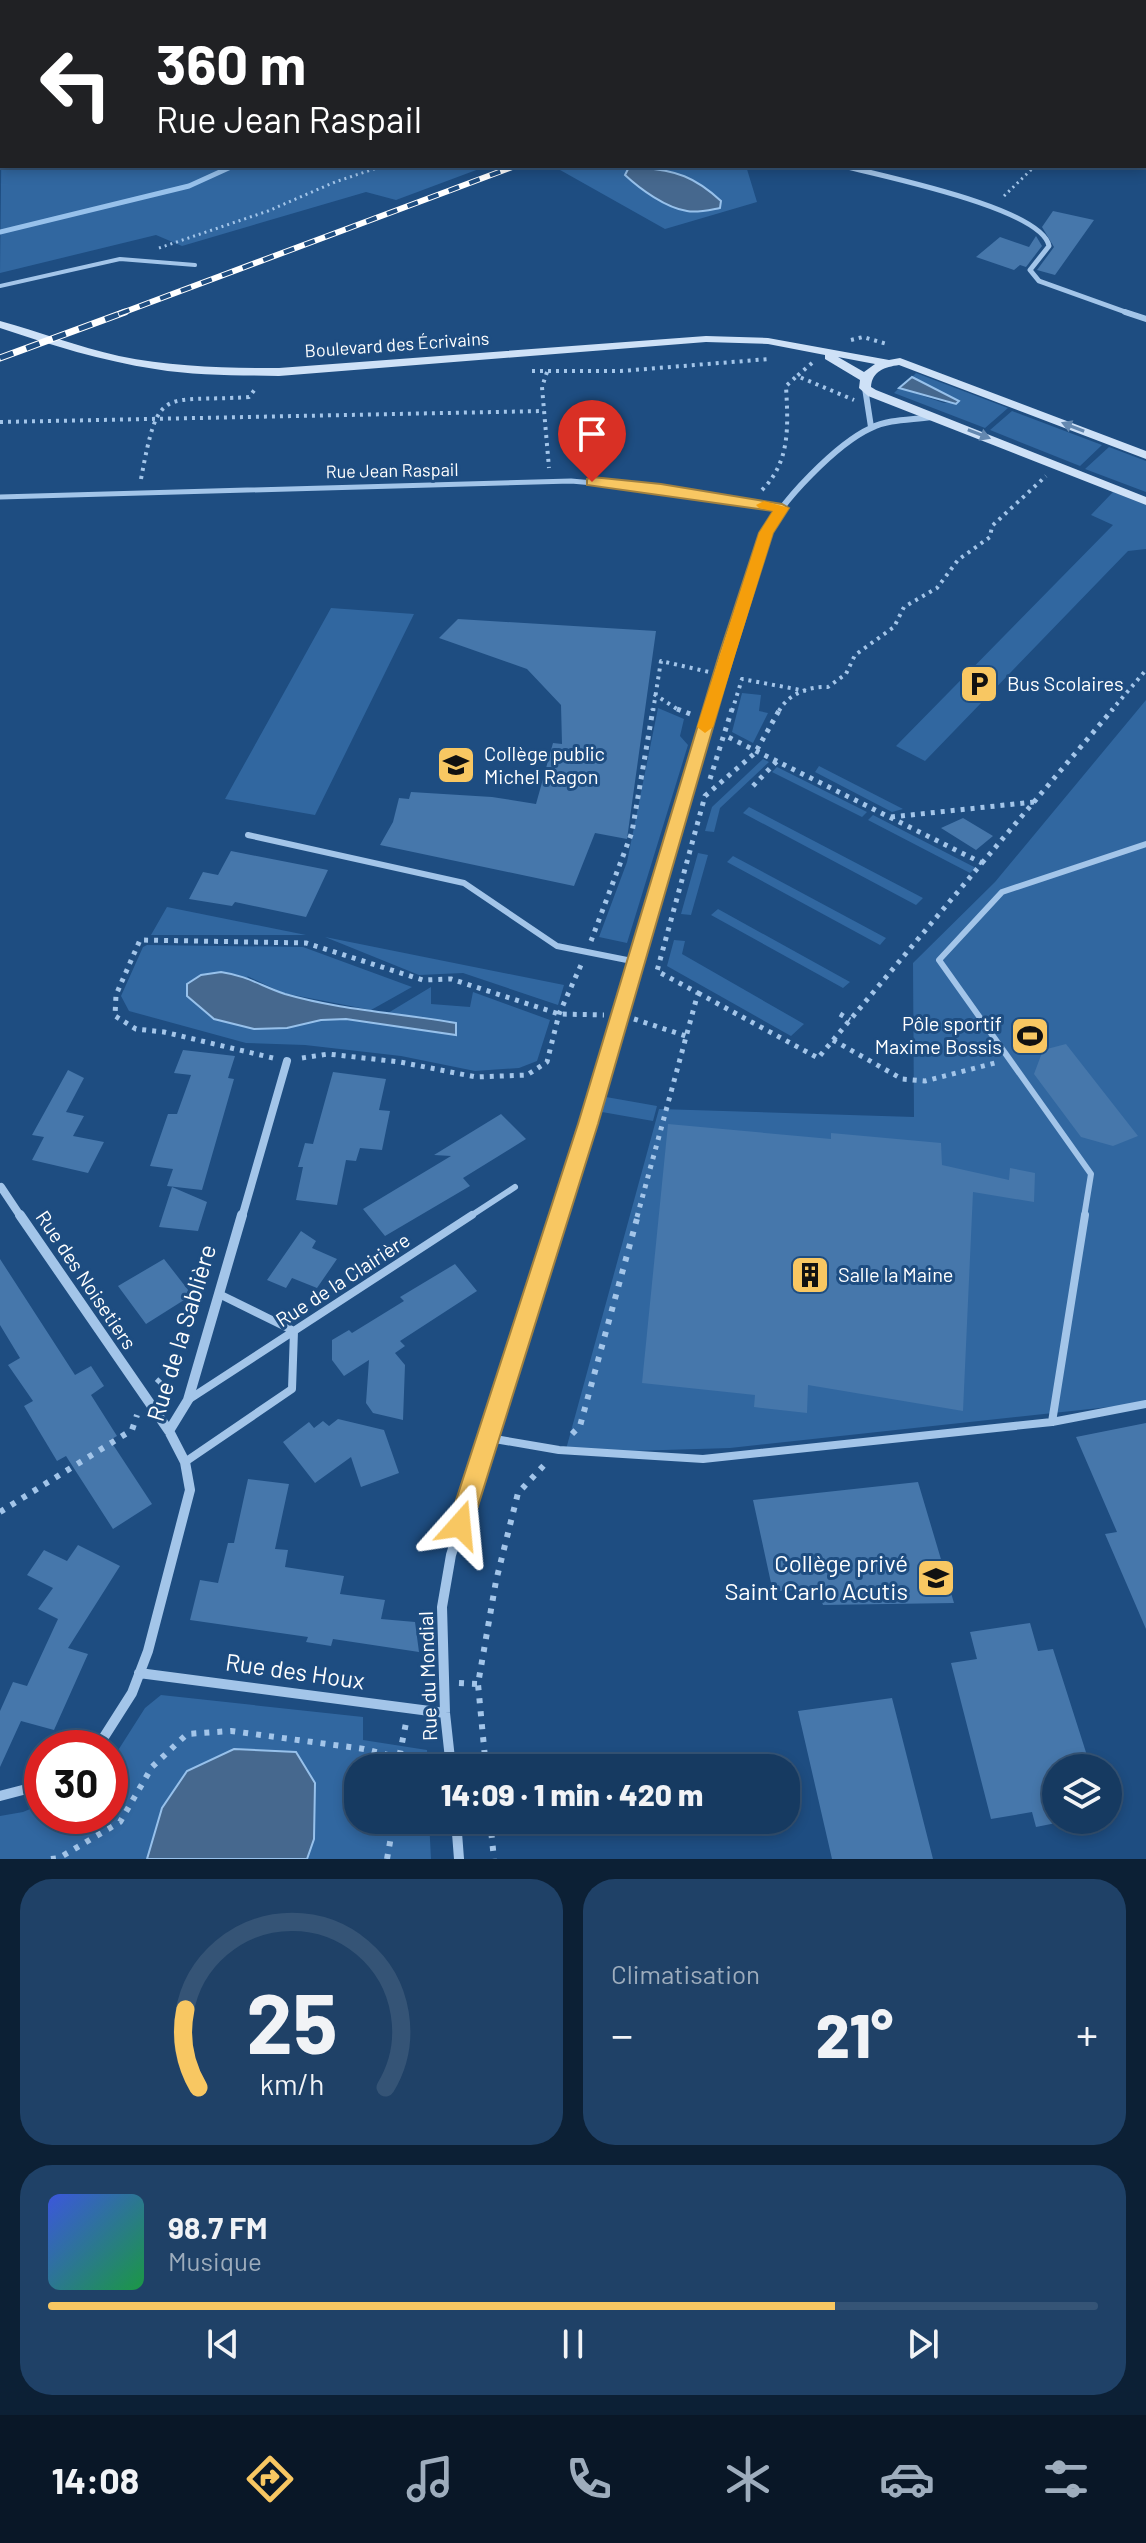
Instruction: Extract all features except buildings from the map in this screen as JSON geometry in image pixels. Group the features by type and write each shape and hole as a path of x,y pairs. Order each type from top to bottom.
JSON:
{"main road":[{"name":"Boulevard des Écrivains","path":"0,324 115,358 158,366 232,372 279,372 706,339 756,340 801,347"},
{"path":"801,347 888,363"},
{"path":"801,347 833,358 866,383 933,416 1146,501"},
{"path":"866,383 872,370 900,361 1146,455"}],"street":[{"path":"851,168 990,206 1036,228 1048,240 1049,246 1030,270 1039,281 1146,319"},
{"path":"866,383 871,427"},
{"name":"Rue du Mondial","path":"449,1754 442,1607 451,1555 621,1015 708,717 766,533 782,508 816,470 871,427 933,416"},
{"name":"Rue de la Sablière","path":"108,1730 132,1693 148,1651 190,1490 185,1462 169,1431 188,1400 287,1061"},
{"name":"Rue des Noisetiers","path":"1,1187 169,1431"},
{"name":"Rue des Houx","path":"139,1673 445,1713"},
{"path":"0,1796 24,1790"},
{"path":"457,1834 459,1859"}],"lane":[{"path":"0,286 105,262 134,260 195,265"},
{"name":"Rue Jean Raspail","path":"0,497 571,481 649,487 782,508"},
{"path":"248,835 464,883 557,946 637,962"},
{"path":"1052,1422 1091,1174 939,960 1002,892 1146,844"},
{"name":"Rue de la Clairière","path":"188,1400 515,1187"},
{"path":"185,1462 292,1389 294,1331 219,1294"},
{"path":"489,1438 559,1450 703,1459 1052,1422 1146,1404"}],"path":[{"path":"134,260 167,243 268,211 377,168"},
{"path":"990,206 1033,168"},
{"path":"763,490 773,480 787,450 786,386 817,359"},
{"path":"547,372 542,387 549,469"},
{"path":"797,376 853,400"},
{"path":"141,480 153,419 160,409 171,402 249,397 256,388"},
{"path":"0,422 544,411"},
{"path":"705,796 758,750 785,700 815,686 828,687 846,674 855,655 894,627 904,607 937,588 958,560 990,537 992,526 1049,473"},
{"path":"686,1036 621,1015 559,1014 451,979 423,980 306,943 140,940 116,995 115,1016 136,1029 176,1035 287,1061 328,1054 400,1062 476,1077 527,1075 547,1062 559,1014 632,832 661,661 809,691"},
{"path":"742,679 705,796 657,971 818,1058 1146,670"},
{"path":"654,694 681,712 729,721"},
{"path":"724,735 982,863"},
{"path":"753,786 778,760"},
{"path":"890,817 1034,802"},
{"path":"485,1754 478,1684 496,1581 518,1493 580,1426 698,993"},
{"path":"840,1014 850,1020"},
{"path":"833,1040 897,1078 918,1080 1009,1059"},
{"path":"0,1512 132,1430 144,1397 175,1364 200,1357"},
{"path":"400,1754 409,1710"},
{"path":"51,1859 59,1858 120,1822 152,1767 187,1734 231,1731 383,1754"},
{"path":"387,1859 391,1834"},
{"path":"491,1834 494,1859"}],"shaded area":[{"path":"1,168 482,168 396,200 366,192 182,246 156,235 0,273"},
{"path":"557,168 747,168 757,202 665,229"},
{"path":"628,169 675,173 693,181 721,201 720,208 691,212 662,202 625,175"},
{"path":"916,373 1008,408 985,428 894,393 899,388 944,403 958,401 912,377"},
{"path":"912,377 959,401 956,404 899,388"},
{"path":"1012,411 1102,445 1080,466 990,430"},
{"path":"1109,447 1146,461 1146,492 1085,469"},
{"path":"1113,492 1146,505 1146,549 1128,551 925,761 896,746 1113,525 1091,515"},
{"path":"331,608 414,614 315,815 225,799"},
{"path":"742,693 761,695 759,711 768,713 753,743 732,732"},
{"name":"Pôle sportif Maxime Bossis","path":"1146,700 1146,1403 730,1448 565,1453 659,1109 914,1117 913,963 995,882"},
{"path":"658,708 684,719 680,736 688,745 627,943 599,937 627,862"},
{"path":"763,759 769,762 720,808 714,832 705,831 712,807"},
{"path":"819,766 903,809 892,812 815,772"},
{"path":"777,767 867,812 862,817 772,772"},
{"path":"749,807 923,898 916,905 743,813"},
{"path":"873,815 976,868 970,873 868,820"},
{"path":"698,853 708,855 691,915 681,914"},
{"path":"733,856 886,938 880,945 727,862"},
{"path":"167,907 306,935 151,935"},
{"path":"718,909 850,982 843,988 711,915"},
{"path":"325,937 564,985 558,1005 463,973 419,975"},
{"path":"674,940 685,941 682,954 804,1024 791,1036 667,966"},
{"path":"143,947 303,947 412,987 371,1010 283,993 247,976 287,1028 321,1020 346,1019 455,1035 455,1023 388,1013 431,987 431,1004 470,1007 473,992 550,1020 537,1061 519,1068 475,1071 401,1056 305,1045 246,1043 129,1011 121,996"},
{"path":"221,972 306,999 456,1023 456,1035 346,1019 321,1020 287,1028 254,1029 214,1019 187,996 187,984 201,975"},
{"path":"606,1097 657,1106 653,1121 602,1112"},
{"path":"161,1695 363,1717 363,1740 427,1750 427,1754 344,1754 344,1834 430,1834 431,1859 0,1859 0,1816 24,1812 24,1834 128,1834 128,1735 145,1708"},
{"path":"234,1749 296,1752 315,1783 314,1839 307,1859 147,1859 162,1808 187,1771"}],"waterway":[{"path":"0,232 189,186 229,168"}],"railway":[{"path":"119,314 510,168"},
{"path":"0,358 125,312"}],"slow traffic":[{"path":"705,727 766,533 782,508 764,505"}],"place":[{"name":"Bus Scolaires","path":"979,684"},
{"name":"Collège public Michel Ragon","path":"456,765"},
{"name":"Pôle sportif Maxime Bossis","path":"1030,1036"},
{"name":"Salle la Maine","path":"810,1275"},
{"name":"Collège privé Saint Carlo Acutis","path":"936,1578"}],"route":[{"path":"460,1525 648,928 726,655 766,533 782,508 613,482 592,482"}]}
